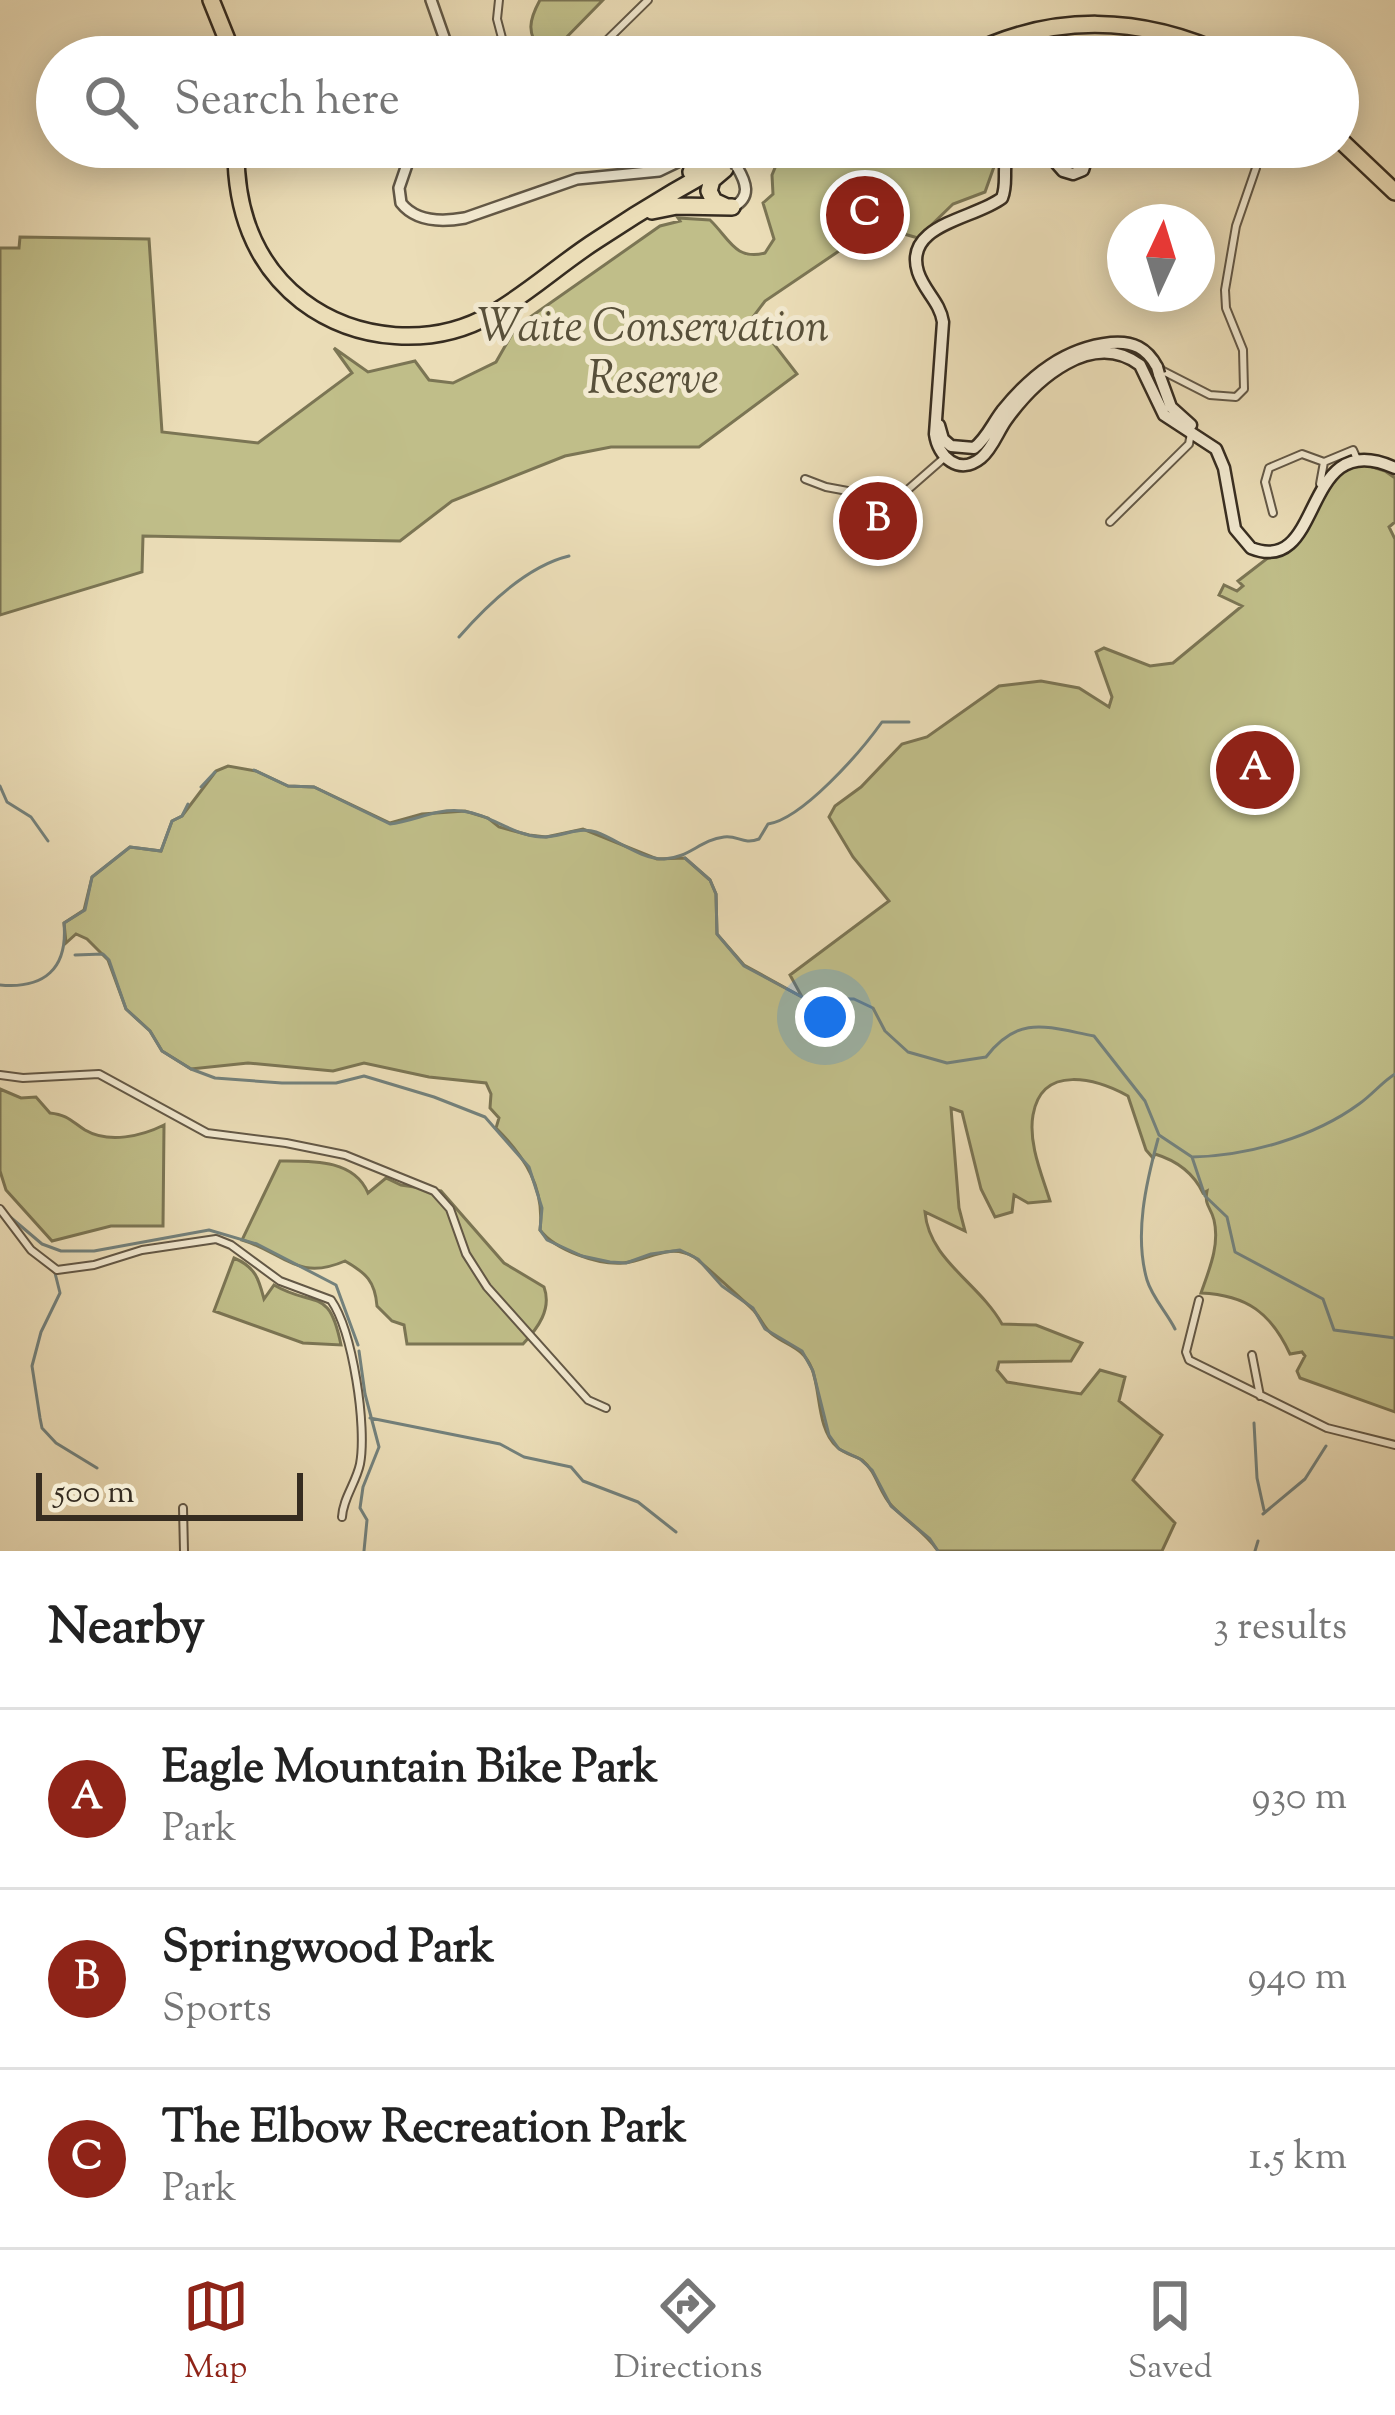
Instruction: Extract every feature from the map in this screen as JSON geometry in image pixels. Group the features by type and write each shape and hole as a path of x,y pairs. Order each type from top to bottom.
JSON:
{"highway":[{"path":"207,0 222,36"},
{"path":"1017,36 1048,21 1117,14 1177,25 1201,36"},
{"path":"1025,36 1046,28 1103,22 1180,36"},
{"path":"1124,30 1142,36"},
{"path":"1041,36 1124,30 1152,36"},
{"path":"1359,149 1395,182"},
{"path":"1359,158 1395,192"},
{"path":"241,168 243,215 268,266 309,306 360,330 416,336 472,324 505,306 582,250 720,168"},
{"path":"244,168 253,215 279,266 306,292 338,312 392,327 430,326 484,308 578,243 702,168"},
{"path":"684,178 698,168"},
{"path":"727,168 710,184 714,201 732,207"},
{"path":"582,250 662,208 732,207"}],"main road":[{"path":"1005,168 1002,198 935,230 922,240 917,252 920,278 939,305 944,322 935,438 960,464 976,461 1012,412 1050,374 1070,361 1108,352 1140,365 1164,415 1221,450 1238,522 1253,545 1273,549 1288,541 1335,465 1357,457 1395,465"},
{"path":"948,449 977,446 1007,405 1048,365 1097,345 1126,343 1144,349 1171,407 1221,458 1239,538 1262,553 1280,551 1292,543 1333,473 1357,457"}],"street":[{"path":"431,0 444,36"},
{"path":"499,0 501,36"},
{"path":"611,36 648,0"},
{"path":"408,168 399,188 401,203 414,214 459,220 577,179 664,168"},
{"path":"732,207 746,190 737,168"},
{"path":"1157,371 1165,370 1217,397 1243,392 1243,350 1226,308 1225,290 1236,226 1256,168"},
{"path":"1110,522 1189,444 1192,429"},
{"path":"805,479 896,500 948,449"},
{"path":"1273,513 1265,482 1269,468 1306,454 1324,462 1349,450 1357,457"},
{"path":"1320,484 1324,462"},
{"path":"0,1075 99,1074 206,1133 345,1155 434,1191 450,1209 466,1254 487,1287 580,1390 606,1408"},
{"path":"0,1209 31,1250 57,1270 216,1239 280,1281 331,1300 348,1347 362,1447 342,1517"},
{"path":"1199,1300 1186,1352 1189,1360 1327,1428 1395,1445"},
{"path":"1252,1355 1260,1396"},
{"path":"183,1508 184,1551"}],"green space":[{"path":"540,0 603,0 568,36 533,36 533,14"},
{"name":"Waite Conservation Reserve","path":"775,168 994,168 985,192 953,204 918,238 876,226 765,301 753,317 797,374 699,447 611,447 565,456 452,501 400,541 143,536 142,572 0,615 0,248 19,248 20,237 149,239 162,432 258,443 352,373 334,348 368,372 415,361 429,380 453,383 496,362 516,327 660,226 680,221 678,218 710,220 739,251 765,253 774,239 763,203 773,194"},
{"path":"1363,464 1395,478 1395,522 1389,527 1395,539 1395,1412 1300,1378 1297,1371 1305,1356 1290,1354 1266,1317 1244,1302 1201,1293 1216,1239 1207,1191 1203,1193 1178,1164 1155,1154 1153,1158 1128,1096 1115,1090 1072,1080 1047,1088 1033,1115 1032,1137 1050,1201 1028,1203 1014,1195 1012,1212 995,1217 981,1189 962,1112 951,1108 965,1231 925,1212 935,1244 1002,1324 1036,1325 1082,1343 1071,1361 999,1362 997,1370 1007,1382 1081,1394 1100,1370 1125,1377 1119,1401 1162,1435 1133,1480 1175,1523 1162,1551 938,1551 888,1501 867,1465 831,1439 804,1356 769,1332 752,1309 698,1260 676,1251 632,1262 602,1262 566,1250 540,1230 536,1187 516,1150 496,1128 499,1118 490,1108 486,1083 364,1063 333,1071 248,1063 191,1069 162,1051 150,1031 126,1009 108,960 76,934 66,943 64,923 84,910 92,877 130,847 161,851 172,821 182,816 216,771 228,766 256,771 288,786 314,787 390,823 422,814 465,811 529,835 546,837 583,829 657,859 685,858 710,880 716,894 717,934 744,965 802,997 790,975 889,901 853,857 829,817 835,806 861,787 902,744 927,737 999,686 1041,681 1079,688 1109,707 1112,697 1096,652 1104,648 1150,666 1173,663 1242,606 1219,595 1224,585 1237,591 1243,586 1238,581 1269,557 1294,546 1341,470"},
{"path":"0,1089 21,1098 36,1097 50,1113 104,1137 136,1135 164,1125 163,1226 111,1226 52,1241 6,1190 0,1171"},
{"path":"280,1161 342,1168 362,1182 368,1193 386,1178 441,1191 504,1263 544,1287 545,1310 538,1325 523,1344 407,1344 404,1325 392,1321 377,1306 372,1284 352,1265 345,1261 302,1267 242,1240"},
{"path":"234,1258 252,1270 264,1299 274,1285 325,1306 341,1345 303,1343 214,1311"}],"waterway":[{"path":"459,637 523,578 569,556"},
{"path":"254,770 288,786 314,787 390,824 462,811 530,835 596,832 638,853 664,859 716,839 759,839 768,824 797,810 830,783 882,722 909,722"},
{"path":"201,787 215,772"},
{"path":"0,786 7,802 31,817 48,841"},
{"path":"0,985 29,983 50,973 62,953 64,923 85,910 92,877 130,847 161,851 172,821 182,816 188,804"},
{"path":"685,858 710,880 716,894 717,934 744,966 804,998 854,999 873,1008 885,1031 908,1052 947,1063 986,1057 998,1043 1022,1029 1048,1027 1094,1036 1145,1101 1159,1135 1192,1157 1235,1153 1301,1135 1341,1116 1395,1074"},
{"path":"75,955 103,954 126,1009 150,1031 162,1051 191,1069 215,1078 282,1083 336,1083 364,1076 434,1097 485,1117 529,1167 542,1208 540,1230 547,1240 610,1262 626,1263 680,1250 698,1259 722,1286 753,1308 765,1329 802,1351 813,1371 829,1435 839,1449 872,1470 891,1506 938,1551"},
{"path":"1158,1139 1146,1191 1143,1263 1149,1286 1175,1329"},
{"path":"1192,1157 1205,1196 1227,1217 1235,1252 1323,1299 1334,1330 1395,1338"},
{"path":"9,1216 42,1244 61,1251 94,1251 209,1230 257,1244 336,1285 358,1345"},
{"path":"55,1273 60,1293 41,1332 32,1366 42,1428 56,1443 97,1468"},
{"path":"359,1351 379,1447 363,1487 364,1551"},
{"path":"370,1418 500,1444 524,1457 571,1467 583,1481 638,1502 676,1532"},
{"path":"1254,1423 1264,1510"},
{"path":"1263,1514 1305,1479 1326,1446"},
{"path":"1255,1551 1258,1541"}],"place":[{"name":"The Elbow Recreation Park","path":"865,215"},
{"name":"Springwood Park","path":"878,521"},
{"name":"Eagle Mountain Bike Park","path":"1255,770"}]}
